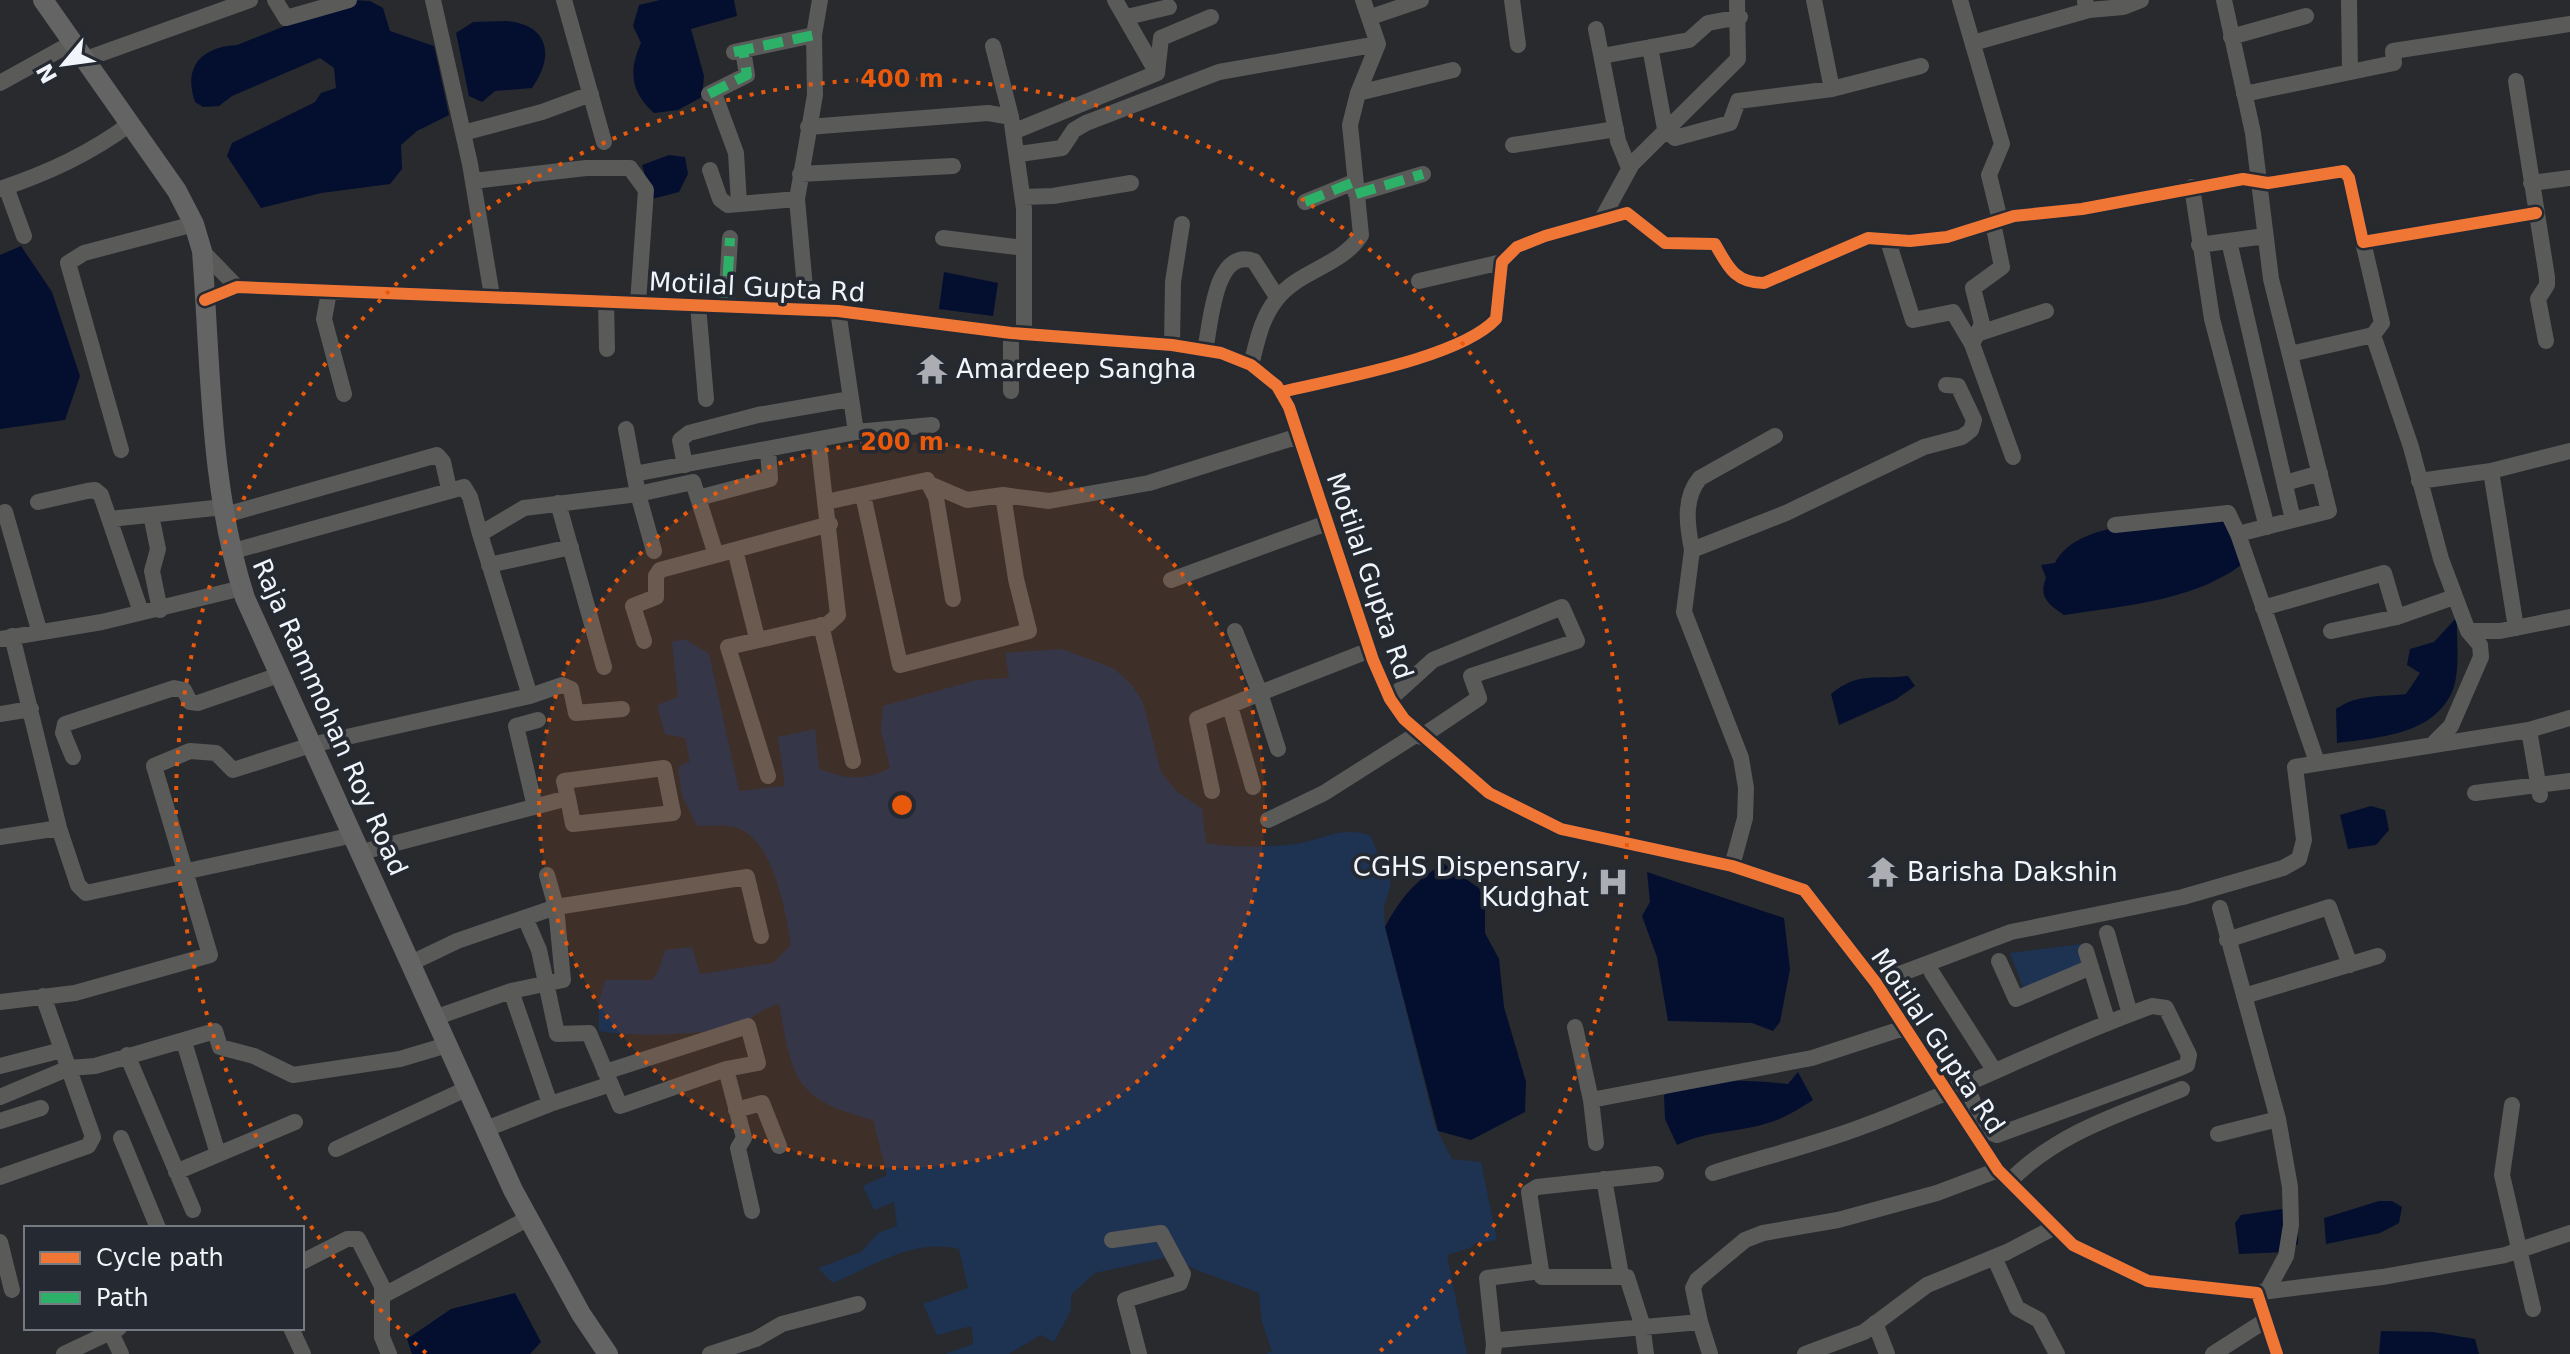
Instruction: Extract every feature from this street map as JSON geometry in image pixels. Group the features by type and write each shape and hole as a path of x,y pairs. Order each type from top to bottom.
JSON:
{"main road":[{"name":"Raja Rammohan Roy Road","path":"43,0 177,191 194,224 202,251 214,440 230,552 242,588 466,1089 529,1218 581,1314 608,1354"}],"street":[{"path":"0,83 77,52 250,0"},
{"path":"275,0 286,18 349,0"},
{"path":"433,0 473,181 492,296"},
{"path":"564,0 604,142"},
{"path":"807,310 797,199 815,95 814,35 820,0"},
{"path":"1115,0 1157,73"},
{"path":"1251,365 1261,325 1277,297 1354,246 1361,235 1350,125 1358,93 1378,44 1363,0"},
{"path":"1371,17 1421,0"},
{"path":"1512,0 1518,45"},
{"path":"1603,217 1629,168 1738,59 1740,17 1737,0"},
{"path":"1814,0 1832,89"},
{"path":"1960,0 2002,144 1989,175 2003,262 2001,271 1973,288 1982,324 1976,339"},
{"path":"1973,43 2087,5 2123,7 2141,0"},
{"path":"2224,0 2253,133 2256,180 2271,279 2329,511 2238,534"},
{"path":"2349,0 2350,71"},
{"path":"1127,17 1169,7"},
{"path":"2231,37 2306,16"},
{"path":"1157,73 1161,38 1211,17"},
{"path":"1602,56 1689,40 1708,23 1740,17"},
{"path":"2244,94 2394,63 2393,51 2570,24"},
{"path":"1596,29 1616,129 1629,168"},
{"path":"739,204 736,153 712,95 747,75 739,51 814,35"},
{"path":"1019,154 1062,148 1074,130 1086,123 1219,72 1378,44"},
{"path":"993,46 1019,154 1023,197 1024,248 1011,391"},
{"path":"1650,47 1665,129 1671,137 1679,138 1730,123 1738,101 1832,89 1921,66"},
{"path":"1358,93 1453,70"},
{"path":"808,127 988,113 1013,124 1157,73"},
{"path":"2516,81 2547,277 2547,285 2538,299 2546,341"},
{"path":"463,133 542,112 591,94"},
{"path":"24,236 3,188 45,174 95,150 130,124"},
{"path":"1513,145 1616,129"},
{"path":"800,174 953,166"},
{"path":"473,181 586,168 630,168 646,190 638,303"},
{"path":"710,170 724,204 797,199"},
{"path":"1419,281 1502,262 1517,247 1603,217 1627,213 1665,243 1709,241 1715,244 1732,273 1749,283 1764,283 1868,238 1888,241 1947,237 1996,222 2192,187 2256,180 2268,183 2344,171 2349,178 2382,323 2373,335 2290,354"},
{"path":"1305,202 1423,174"},
{"path":"2531,183 2570,178"},
{"path":"1023,197 1053,196 1131,183"},
{"path":"2192,187 2199,245 2224,372 2267,527"},
{"path":"2363,242 2536,213"},
{"path":"121,450 68,263 84,253 194,224"},
{"path":"1172,345 1173,282 1182,224"},
{"path":"2199,245 2265,236"},
{"path":"726,306 730,238"},
{"path":"943,238 1024,248"},
{"path":"1888,241 1913,320 1953,312 1976,339 2013,457"},
{"path":"2229,241 2293,520"},
{"path":"202,251 237,287 205,300"},
{"path":"1205,350 1219,284 1228,265 1236,259 1254,261 1277,297"},
{"path":"1281,392 1385,367 1445,348 1483,331 1496,319 1502,262"},
{"name":"Motilal Gupta Rd","path":"237,287 838,311 1018,333 1172,345 1205,350 1251,365 1281,392 1299,436 1370,650 1390,699 1419,735 1489,793 1561,829 1732,866 1804,890 1876,983 1945,1092 2004,1176 2073,1245 2148,1281 2262,1292 2382,1277 2517,1250 2570,1233"},
{"path":"329,292 324,319 344,394"},
{"path":"606,301 607,349"},
{"path":"698,305 706,399"},
{"path":"838,311 856,432"},
{"path":"1976,339 2046,311"},
{"path":"2373,335 2454,597 2468,631 2480,645 2481,657 2451,726 2434,743"},
{"path":"1692,550 1786,513 1924,447 1962,437 1971,430 1974,420 1964,392 1958,386 1946,385"},
{"path":"685,465 680,440 689,433 758,415 850,399"},
{"path":"634,474 856,432 932,425"},
{"path":"626,429 638,494 654,551"},
{"path":"826,502 927,480 967,500 1003,495 1049,501 1149,483 1299,436"},
{"path":"1732,866 1745,818 1746,788 1741,758 1684,612 1692,550 1688,522 1693,486 1700,478 1775,436"},
{"path":"768,776 728,647 833,622 838,615 818,440"},
{"path":"698,498 770,479 768,449"},
{"path":"2419,481 2491,471 2570,451"},
{"path":"110,519 224,511 437,455 443,462 449,489"},
{"path":"2491,471 2516,628"},
{"path":"2285,483 2320,473"},
{"path":"480,534 524,508 638,494 693,482 716,555"},
{"path":"932,485 953,599"},
{"path":"230,552 449,489 467,488 530,696"},
{"path":"38,502 95,490 110,519 141,612"},
{"path":"863,495 900,665 1029,631 1016,579 1003,495"},
{"path":"558,503 604,667"},
{"path":"5,512 39,630"},
{"path":"2115,525 2228,513 2317,762"},
{"path":"151,515 158,549 152,571 160,610"},
{"path":"1171,580 1327,523"},
{"path":"644,641 633,606 656,597 656,576 660,570 830,524"},
{"path":"489,565 571,547"},
{"path":"735,550 757,638"},
{"path":"2263,608 2384,573 2397,617"},
{"path":"242,588 160,610 6,637 31,709 59,828 78,885 86,893 182,870 358,844 568,798"},
{"path":"2331,631 2397,617 2454,597"},
{"path":"1268,820 1324,793 1479,698 1471,676 1577,641 1562,607 1433,660 1390,699"},
{"path":"2468,631 2516,628 2570,617"},
{"path":"821,625 853,761"},
{"path":"1235,631 1278,749"},
{"path":"1212,791 1195,722 1203,715 1370,650"},
{"path":"73,757 63,733 65,724 174,688 184,690 190,702 198,703 279,675"},
{"path":"0,1002 75,993 210,955 182,870 154,766 190,751 216,753 233,770 311,745 569,686 576,713 622,709"},
{"path":"1230,706 1253,787"},
{"path":"0,714 31,709"},
{"path":"1876,983 2011,932 2183,897 2283,868 2299,859 2304,840 2295,767 2529,730 2570,718"},
{"path":"535,807 516,726 538,720"},
{"path":"2529,730 2539,791"},
{"path":"664,768 673,813 573,824 568,798 564,781 664,768"},
{"path":"2475,793 2539,791 2570,781"},
{"path":"0,837 59,828"},
{"path":"434,1018 511,991 563,980 556,907 547,875"},
{"path":"409,964 457,941 526,920 556,907 747,877 761,936"},
{"path":"2227,940 2325,907 2332,910 2350,965"},
{"path":"2220,908 2278,1119 2290,1187 2291,1225 2286,1256 2262,1292 2266,1320 2277,1354"},
{"path":"486,1129 608,1078 748,1026 758,1063 726,1069 620,1106 608,1078 589,1033 557,1034 539,950 526,920"},
{"path":"2107,933 2130,1014"},
{"path":"2244,996 2378,956"},
{"path":"1999,961 2016,999 2089,959 2108,1023"},
{"path":"1932,973 1994,1070"},
{"path":"511,991 550,1104"},
{"path":"0,1177 91,1142 90,1129 43,996"},
{"path":"1713,1173 1796,1150 1945,1092 1965,1083 1994,1070 2130,1014 2160,1005 2166,1008 2189,1055 2187,1065 1997,1135 1985,1130 1965,1083"},
{"path":"1575,1027 1591,1100 1596,1143"},
{"path":"1591,1100 1812,1058 1904,1028"},
{"path":"0,1097 69,1068 95,1066 215,1031 220,1047 254,1056 293,1075 400,1059 447,1045"},
{"path":"184,1042 218,1154"},
{"path":"0,1066 62,1050"},
{"path":"127,1055 193,1210"},
{"path":"726,1069 744,1138 738,1148 752,1211"},
{"path":"336,1149 466,1089"},
{"path":"1710,1354 1693,1288 1697,1280 1745,1240 2004,1176 2060,1141 2182,1089"},
{"path":"736,1110 762,1103 779,1146"},
{"path":"2512,1105 2502,1175 2533,1309"},
{"path":"0,1121 41,1108"},
{"path":"2218,1134 2278,1119"},
{"path":"176,1172 295,1122"},
{"path":"121,1138 157,1226"},
{"path":"1646,1354 1632,1283 1621,1275 1546,1280 1540,1271 1529,1192 1537,1187 1656,1174"},
{"path":"1604,1179 1621,1275"},
{"path":"304,1261 352,1237 358,1239 386,1294 529,1218"},
{"path":"1805,1354 1864,1332 1927,1285 2055,1227"},
{"path":"1112,1240 1161,1233 1183,1274 1180,1283 1125,1300 1139,1354"},
{"path":"0,1242 13,1290"},
{"path":"1994,1257 2017,1308 2039,1320 2057,1354"},
{"path":"1493,1350 1487,1278 1540,1271"},
{"path":"382,1290 382,1337 389,1354"},
{"path":"710,1354 756,1339 782,1324 858,1304"},
{"path":"2213,1354 2266,1320"},
{"path":"1493,1350 1499,1340 1700,1322"},
{"path":"1875,1323 1887,1354"},
{"path":"64,1354 115,1330 121,1354"},
{"path":"292,1330 303,1354"}],"shaded area":[{"path":"351,0 370,1 383,8 390,31 434,46 449,115 417,131 401,145 402,169 390,184 321,193 261,208 227,156 232,143 315,102 321,93 336,88 334,68 320,58 232,96 219,106 203,107 195,102 192,90 194,69 198,61 214,50 237,45"},
{"path":"660,0 734,0 737,16 691,29 704,76 702,97 678,110 654,113 640,97 634,81 634,63 641,43 633,26 639,5"},
{"path":"473,22 520,23 539,35 544,44 544,64 532,88 495,91 482,102 469,96 456,33"},
{"path":"669,155 685,157 688,174 679,192 652,199 642,165"},
{"path":"21,246 52,292 80,376 65,420 0,429 0,255"},
{"path":"944,272 998,283 993,316 939,309"},
{"path":"2232,520 2250,558 2209,584 2162,599 2064,615 2044,596 2046,578 2041,565 2055,563 2068,547 2086,536 2109,529 2161,522"},
{"path":"2457,617 2455,684 2443,706 2418,726 2402,732 2337,743 2336,709 2361,698 2406,694 2420,673 2407,665 2410,649 2434,642"},
{"path":"685,639 709,654 739,791 785,786 778,737 815,729 819,769 854,778 890,768 881,730 883,706 977,680 1009,678 1005,653 1062,649 1113,668 1131,684 1143,702 1161,772 1176,791 1202,809 1206,843 1275,846 1341,833 1370,835 1391,884 1384,907 1385,927 1435,1126 1452,1159 1481,1162 1497,1240 1474,1244 1447,1255 1467,1354 1266,1354 1272,1351 1262,1322 1259,1293 1194,1269 1173,1256 1095,1273 1071,1295 1071,1310 1054,1342 1041,1335 1009,1354 945,1354 973,1344 972,1326 937,1335 923,1304 968,1288 959,1249 926,1247 910,1250 833,1283 818,1268 861,1252 878,1233 897,1226 894,1202 874,1210 863,1186 887,1175 873,1120 827,1104 802,1083 788,1051 779,1004 741,1023 711,1031 650,1035 599,1031 599,1003 605,980 652,980 665,950 692,947 700,974 773,963 791,945 776,880 762,849 740,829 697,826 682,796 678,767 690,761 685,738 665,734 657,705 678,697 672,642"},
{"path":"1908,676 1915,686 1895,700 1839,725 1831,694 1859,679"},
{"path":"2371,806 2385,810 2389,830 2376,845 2348,849 2340,815"},
{"path":"1444,864 1479,888 1485,904 1485,933 1499,959 1504,1007 1526,1082 1525,1112 1471,1140 1438,1131 1385,927 1410,891 1425,876"},
{"path":"1647,872 1784,918 1790,969 1780,1022 1773,1031 1752,1023 1668,1021 1657,957 1642,916 1650,902"},
{"path":"2089,943 2093,971 2026,995 2010,953"},
{"path":"1798,1072 1813,1100 1802,1107 1768,1123 1677,1145 1665,1119 1664,1095 1707,1082 1788,1084"},
{"path":"2379,1201 2392,1201 2402,1207 2399,1223 2380,1233 2326,1244 2324,1218"},
{"path":"2290,1208 2298,1221 2298,1244 2285,1252 2239,1254 2235,1223 2241,1215"},
{"path":"515,1293 541,1342 530,1354 412,1354 407,1339 451,1309"},
{"path":"2381,1331 2433,1332 2475,1339 2479,1354 2379,1354"}],"marked path":[{"path":"734,52 814,35"},
{"path":"709,94 747,75 743,50"},
{"path":"1356,194 1423,174"},
{"path":"1305,202 1354,182"},
{"path":"726,306 730,238"}],"cycle path":[{"path":"1281,392 1426,356 1479,333 1496,319 1502,262 1517,247 1627,213 1665,243 1715,244 1739,277 1764,283 1868,238 1910,241 1947,237 2014,216 2082,209 2243,179 2268,183 2344,171 2349,178 2363,242 2536,213"},
{"path":"205,300 237,287 838,311 1011,333 1172,345 1221,353 1251,365 1277,386 1289,407 1373,660 1390,699 1404,719 1489,793 1561,829 1732,866 1804,890 1876,983 1998,1170 2073,1245 2148,1281 2257,1293 2277,1354"}],"place":[{"name":"Amardeep Sangha","path":"932,369"},
{"name":"Barisha Dakshin","path":"1883,872"},
{"name":"CGHS Dispensary, Kudghat","path":"1613,882"}]}
